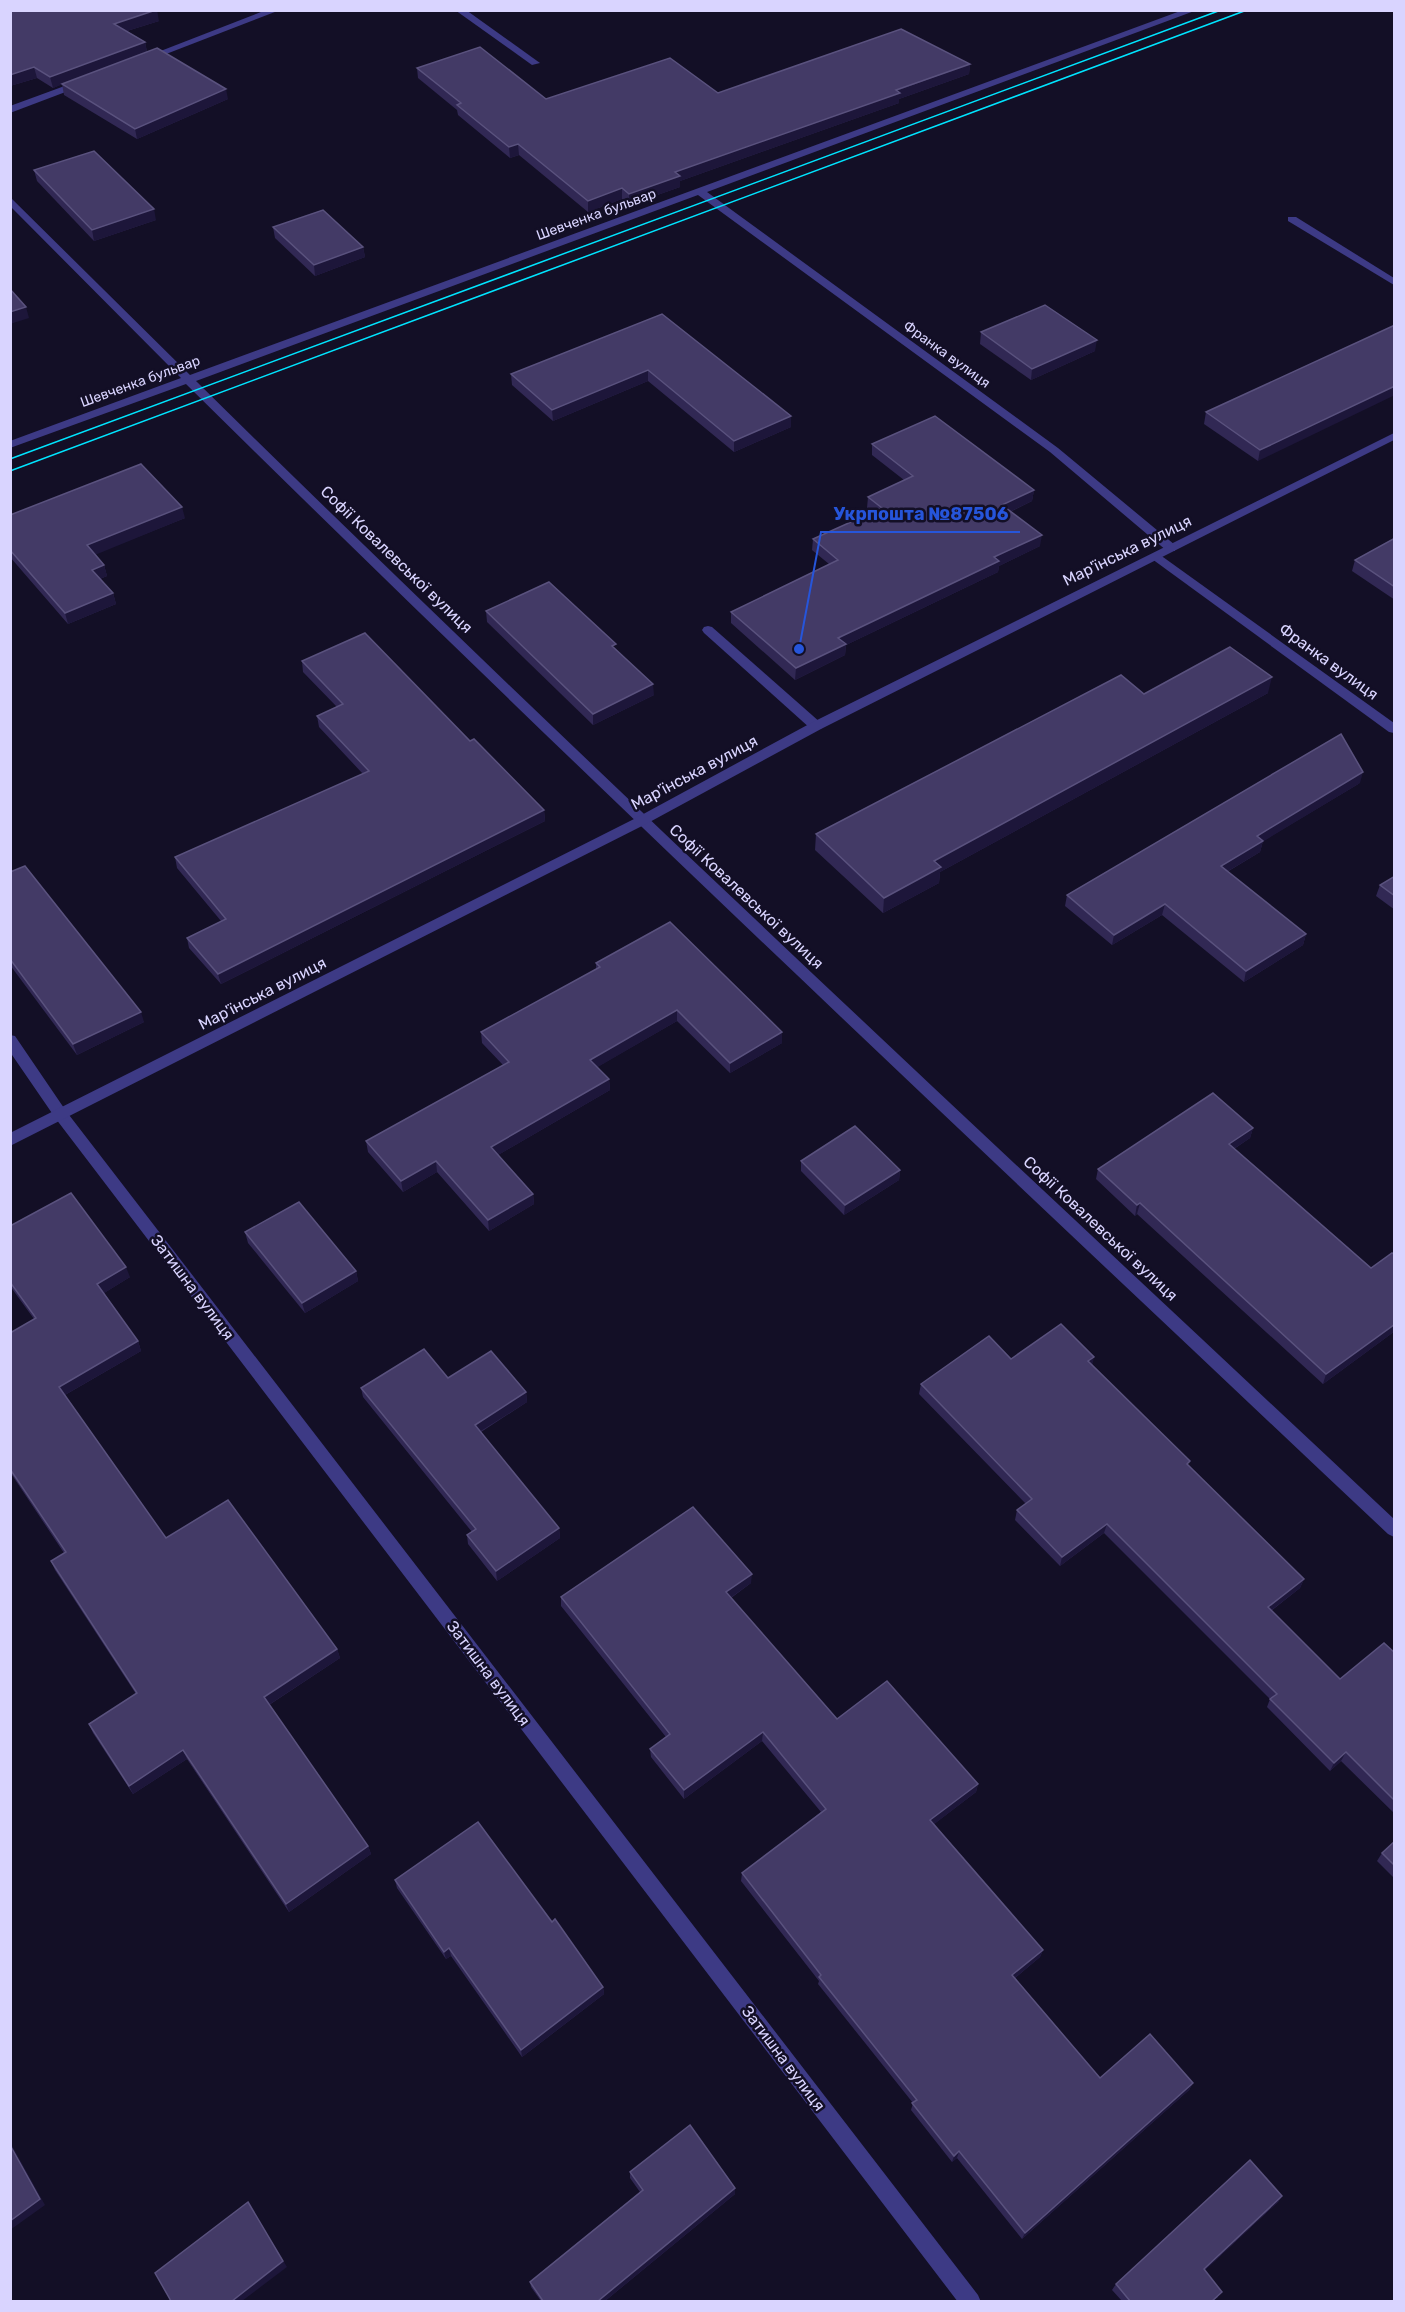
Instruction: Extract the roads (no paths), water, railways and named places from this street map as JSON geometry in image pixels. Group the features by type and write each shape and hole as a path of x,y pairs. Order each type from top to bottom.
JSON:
{"street":[{"path":"132,64 276,10"},
{"path":"459,10 535,63"},
{"name":"Шевченка бульвар","path":"10,445 1193,10"},
{"path":"10,110 88,81"},
{"name":"Франка вулиця","path":"700,192 1054,450 1171,548"},
{"name":"Софії Ковалевської вулиця","path":"10,200 187,380 641,821 1395,1528"},
{"path":"1292,219 1395,282"},
{"name":"Мар'їнська вулиця","path":"10,1140 641,821 816,726 1395,436"},
{"name":"Франка вулиця","path":"1156,556 1395,729"},
{"path":"708,630 816,726"},
{"name":"Затишна вулиця","path":"10,1040 61,1115 971,2301"}],"tram line":[{"path":"10,459 1221,10"},
{"path":"10,471 1247,10"}],"place":[{"name":"Укрпошта №87506","path":"799,649"}]}
